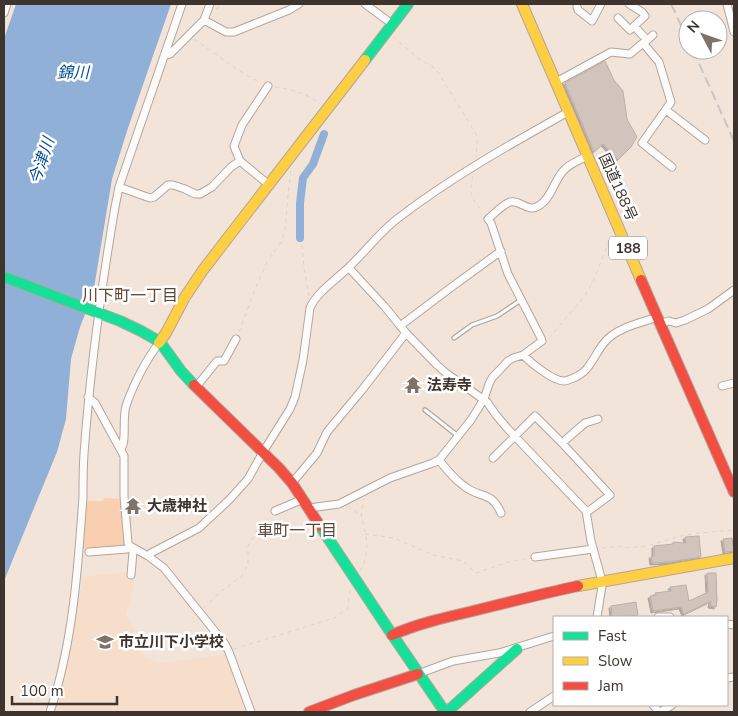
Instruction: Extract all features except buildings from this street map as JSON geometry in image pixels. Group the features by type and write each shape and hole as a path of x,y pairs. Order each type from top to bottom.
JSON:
{"main road":[{"name":"国道188号","path":"522,4 734,492"},
{"path":"159,343 172,323 190,287 289,156 327,110 389,28 404,5"},
{"path":"4,277 120,321 142,331 159,343 196,386 292,483 418,674 446,712 516,648"},
{"path":"392,635 428,622 602,580 734,558"},
{"path":"311,712 418,674"}],"street":[{"path":"4,13 7,4"},
{"path":"50,712 60,676 73,607 96,312 115,207 119,187 182,4"},
{"path":"166,55 170,54 204,20 210,4"},
{"path":"204,20 226,32 234,32 289,10 298,4"},
{"path":"365,4 389,28"},
{"path":"577,7 578,10 592,21 601,4"},
{"path":"618,18 630,30 645,16 629,4"},
{"path":"727,4 734,32"},
{"path":"634,26 648,40 659,62 671,102 642,143 672,167"},
{"path":"556,82 611,52 630,54 648,40"},
{"path":"268,86 242,125 234,146 240,160 268,184"},
{"path":"666,110 705,140"},
{"path":"148,556 199,528 229,500 248,478 290,409 295,397 303,360 310,308 322,292 349,268 397,219 453,178 568,112"},
{"path":"275,511 306,504 316,506 335,505 345,502 390,478 439,460 459,436 484,399 488,384 492,378 508,361 523,355 542,341 508,274 488,219 511,202 517,202 528,208 539,206 545,200 564,170 572,163 588,156"},
{"path":"119,187 150,198 154,197 168,185 173,184 195,194 200,194 212,187 240,160"},
{"path":"400,326 501,251"},
{"path":"349,268 406,333 446,373 487,402 515,436 586,511 593,548 602,580 597,616"},
{"path":"523,355 552,378 566,381 586,370 598,350 611,336 640,322 659,320 676,323 685,320 708,309 734,290"},
{"path":"292,483 317,453 326,432 362,390 406,333"},
{"path":"196,386 217,361 224,361 236,340"},
{"path":"121,449 124,445 126,406 141,373 159,343"},
{"path":"722,386 734,383"},
{"path":"88,397 95,402 124,456 125,524 128,544 164,568 225,644 252,712"},
{"path":"493,458 535,416 610,495 586,511"},
{"path":"562,443 585,423 598,419"},
{"path":"439,460 464,486 492,499 497,504 501,513"},
{"path":"89,552 133,548"},
{"path":"131,575 133,548"},
{"path":"535,557 593,548"},
{"path":"418,674 453,661 486,656 553,636"},
{"path":"530,712 553,697"},
{"path":"659,712 670,706"}],"lane":[{"path":"454,338 472,325 497,316 522,299"},
{"path":"425,410 459,436"}],"path":[{"path":"389,28 419,59 436,70 476,134 475,166 470,194 488,219"},
{"path":"189,36 244,74 268,86 288,88 300,92 314,99 327,110"},
{"path":"236,340 267,262 282,241 285,231 292,165 289,156"},
{"path":"542,341 548,339 584,297 593,282 614,231 619,227"},
{"path":"302,245 309,299 312,304"},
{"path":"229,652 264,639 334,618 348,608 349,592 367,555 361,516 363,492"},
{"path":"345,502 361,516"},
{"path":"200,612 219,593 243,575 248,564 248,546 256,532 275,511"},
{"path":"593,548 647,546 677,537 734,530"},
{"path":"365,534 394,538 433,556 463,561 476,573 508,562 535,557"}],"shaded area":[{"path":"104,498 121,499 125,545 83,549 85,501 103,501"},
{"name":"市立川下小学校","path":"133,571 134,583 126,616 131,623 145,658 162,663 226,654 248,711 55,712 64,683 83,577"}],"water":[{"name":"錦川","path":"16,4 171,4 112,179 93,294 80,327 71,359 66,419 57,452 4,581 4,39"}],"waterway":[{"path":"300,238 300,203 303,178 313,164 324,134"}],"railway":[{"path":"671,4 678,19"},
{"path":"698,60 734,141"}],"traffic: fast":[{"path":"365,60 408,4"},
{"path":"4,277 120,321 141,331 163,346 194,385"},
{"path":"320,526 445,712"},
{"path":"447,712 517,649"}],"traffic: slow":[{"path":"522,4 641,280"},
{"path":"159,343 203,270 365,60"},
{"path":"578,586 734,558"}],"traffic: jam":[{"path":"641,280 734,492"},
{"path":"194,385 279,468 292,483 320,526"},
{"path":"392,635 440,619 578,586"},
{"path":"309,712 418,674"}],"place":[{"name":"法寿寺","path":"413,385"},
{"name":"大歳神社","path":"133,506"},
{"name":"市立川下小学校","path":"105,642"}],"district":[{"name":"川下町一丁目","path":"130,296"},
{"name":"車町一丁目","path":"297,531"}],"water label":[{"name":"今津川","path":"42,161"}]}
